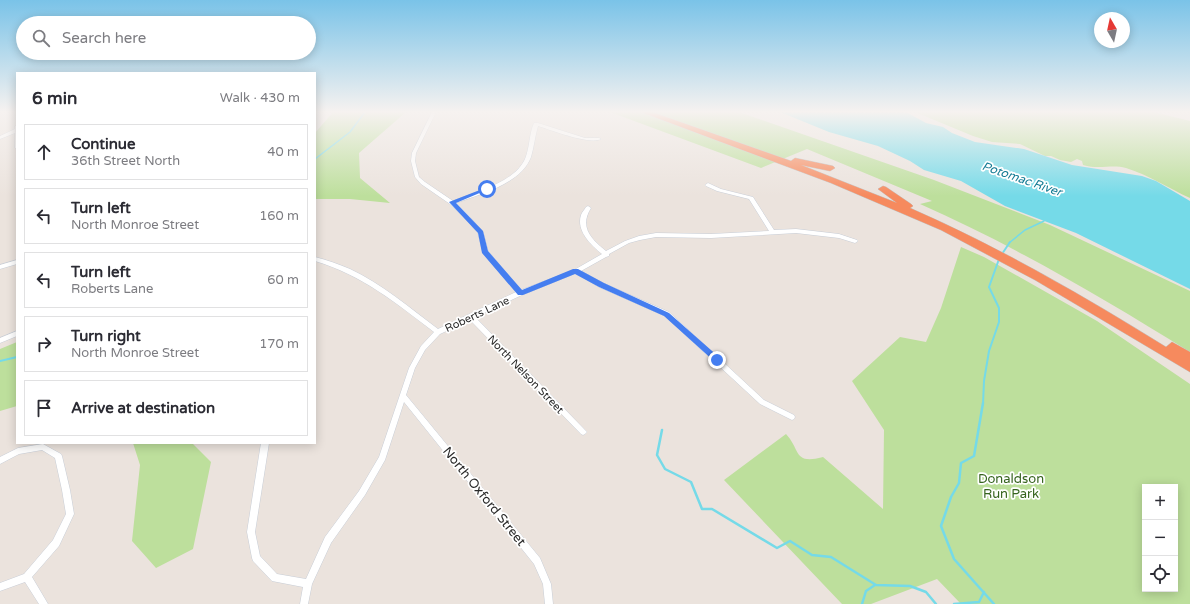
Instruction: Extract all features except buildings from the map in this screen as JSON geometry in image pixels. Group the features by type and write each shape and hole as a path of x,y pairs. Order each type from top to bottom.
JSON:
{"highway":[{"path":"723,140 820,175 946,226"},
{"path":"737,140 795,161 908,206 1074,293 1190,358"},
{"path":"795,161 830,168"},
{"path":"883,189 908,206"},
{"path":"1074,293 1190,367"}],"street":[{"path":"421,140 414,154 414,171 423,183 452,202 481,233 485,252 520,293"},
{"path":"452,202 494,186 521,170 528,158 532,140"},
{"path":"708,185 719,190 751,198 773,232"},
{"path":"588,208 584,214 583,220 584,232 593,243 607,255"},
{"name":"Roberts Lane","path":"304,604 308,584 328,540 362,493 382,458 404,397 412,368 423,348 438,332 520,293 576,271 607,255 627,242 656,235 711,236 796,232 839,236 855,241"},
{"path":"316,259 330,263 357,274 438,332"},
{"path":"0,267 16,262"},
{"path":"576,271 601,285 667,314 762,402 792,417"},
{"name":"North Nelson Street","path":"470,316 583,432"},
{"path":"0,341 16,333"},
{"name":"North Oxford Street","path":"404,397 537,561 547,584 549,604"},
{"path":"266,444 251,532 256,558 275,578 308,584"},
{"path":"0,461 18,451 43,447 58,456 70,514 56,543 27,577 0,587"},
{"path":"27,577 44,604"}],"green space":[{"path":"316,140 374,140 359,153 360,178 390,203 350,199 316,199"},
{"path":"686,140 820,140 934,180 1050,225 1190,291 1190,352 1057,273 989,237 920,204 932,201 807,149 761,168"},
{"path":"986,140 1190,140 1190,198 1151,178 1126,168 1083,165 1082,161 1077,159 1071,162 1060,160 1051,156 1045,156 1020,144"},
{"name":"Donaldson Run Park","path":"961,247 984,257 1097,321 1190,384 1190,604 961,604 937,579 871,604 842,604 724,480 786,434 802,457 813,459 823,457 883,509 884,430 852,381 900,337 926,342 941,308"},
{"path":"16,342 16,406 0,411 0,349"},
{"path":"133,444 193,444 211,462 193,549 156,568 132,541 140,465"}],"water":[{"name":"Potomac River","path":"858,140 970,140 1024,149 1072,165 1142,176 1156,181 1190,201 1190,289 1076,233 1005,206 961,181 924,170 910,161 878,146"}],"waterway":[{"path":"316,158 339,140"},
{"path":"1010,242 1025,230 1044,221"},
{"path":"1002,254 1010,242"},
{"path":"983,404 984,381 989,351 999,322 999,308 989,287 999,259"},
{"path":"0,361 16,357"},
{"path":"983,403 974,456 961,463 959,483 951,497 941,526 954,559 984,592"},
{"path":"662,430 657,455 665,469 691,482 702,509 712,509 777,548 790,541 812,555 831,557 876,585 910,586 926,592 936,604"},
{"path":"862,604 866,591 875,585"},
{"path":"954,604 979,602 984,592"},
{"path":"984,592 994,604"}],"route":[{"path":"487,189 452,202 467,216 481,233 485,252 520,293 576,271 601,285 667,314 717,360"}]}
